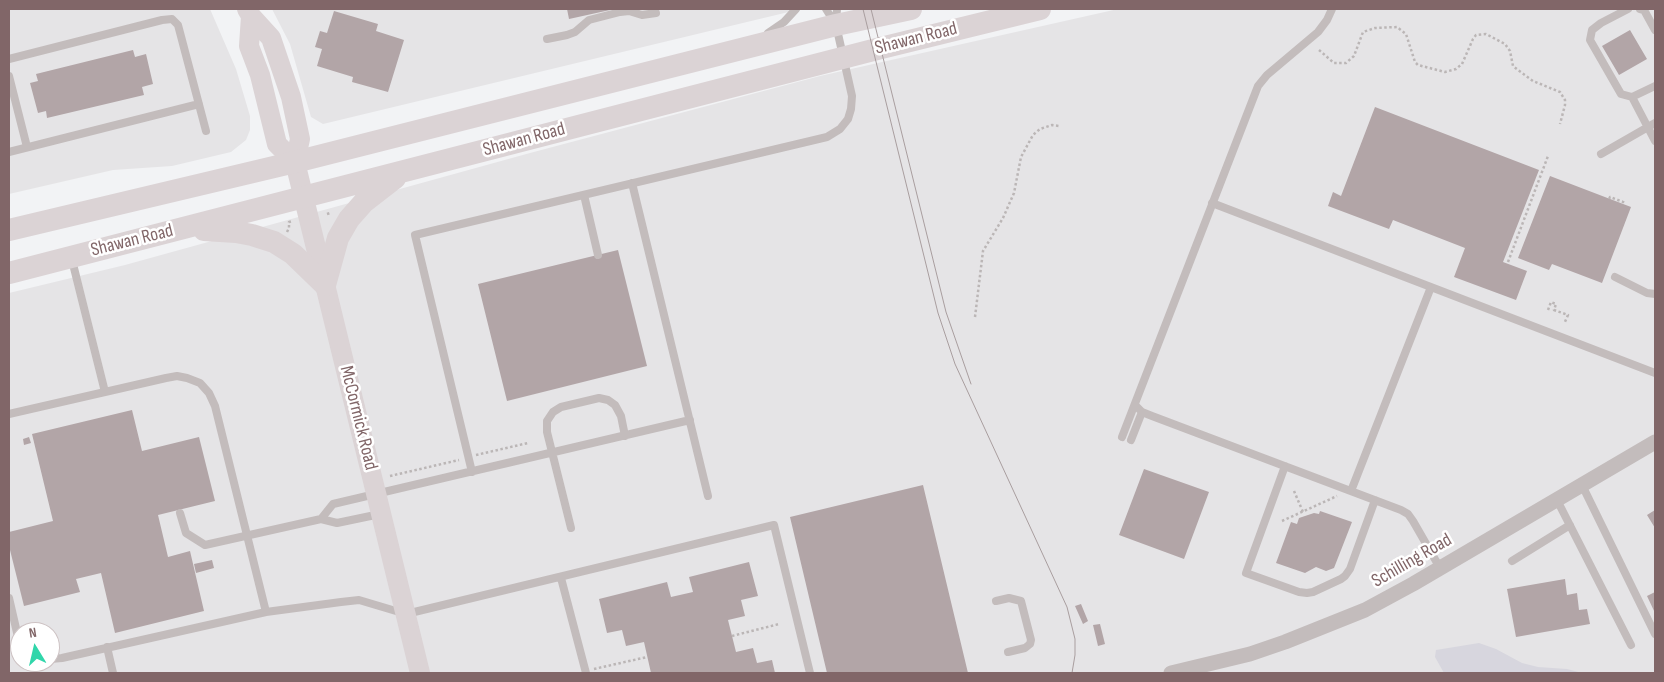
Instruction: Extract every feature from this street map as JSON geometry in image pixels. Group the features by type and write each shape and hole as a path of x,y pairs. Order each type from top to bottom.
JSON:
{"main road":[{"name":"Shawan Road","path":"9,230 295,162 739,50 833,14 911,9"},
{"name":"Shawan Road","path":"9,273 1040,9"},
{"name":"McCormick Road","path":"249,12 249,46 263,84 278,144 295,162 420,673"},
{"path":"181,229 236,232 274,242 293,254 325,285 338,238 349,219 364,202 403,172"}],"street":[{"name":"Schilling Road","path":"1171,673 1250,654 1312,633 1364,610 1440,568 1655,442"}],"lane":[{"path":"739,50 784,22 796,9"},
{"path":"1324,9 1327,20"},
{"path":"1122,437 1258,86 1267,75 1308,42 1327,20 1332,9"},
{"path":"1628,9 1601,23 1592,30 1590,40 1621,94 1632,98 1652,125 1655,141"},
{"path":"1640,9 1644,10 1655,30"},
{"path":"547,39 575,32 589,20 620,12 642,15 656,13"},
{"path":"472,472 415,235 827,137 840,129 848,119 852,109 852,96 833,14"},
{"path":"9,59 172,19 178,25 206,131"},
{"path":"9,76 27,147"},
{"path":"1632,98 1655,86"},
{"path":"9,152 199,104"},
{"path":"1601,154 1652,125"},
{"path":"632,183 708,496"},
{"path":"584,195 598,255"},
{"path":"1212,203 1655,373"},
{"path":"72,257 104,392"},
{"path":"1615,276 1647,293 1655,294"},
{"path":"1351,491 1431,287"},
{"path":"9,414 177,376 200,383 209,393 215,406 266,612"},
{"path":"571,528 547,432 547,421 553,412 561,407 599,398 608,400 615,405 621,416 625,436"},
{"path":"1135,405 1142,412 1408,514 1440,568"},
{"path":"1131,440 1142,412"},
{"path":"322,519 333,504 690,420"},
{"path":"1285,466 1246,573 1299,592 1313,592 1345,576 1350,569 1375,500"},
{"path":"1582,485 1655,634"},
{"path":"1557,500 1631,645"},
{"path":"180,513 186,534 205,545 322,519 337,523 381,514"},
{"path":"1512,561 1570,525"},
{"path":"60,658 266,612 341,602 359,600 406,614 774,526 810,673"},
{"path":"561,578 585,672"},
{"path":"9,598 15,622"},
{"path":"996,601 1009,598 1021,601 1031,640 1030,644 1025,648 1008,652"},
{"path":"107,647 113,673"}],"path":[{"path":"1319,50 1334,64 1346,63 1354,56 1363,32 1375,28 1397,28 1406,34 1415,62 1418,65 1445,72 1456,69 1462,64 1472,39 1476,35 1486,34 1505,44 1510,51 1513,66 1532,81 1560,92 1566,105 1560,124"},
{"path":"975,317 983,251 1003,218 1014,193 1022,157 1033,135 1040,129 1052,125 1059,126"},
{"path":"1508,262 1548,156"},
{"path":"1609,199 1610,197 1623,202 1624,199"},
{"path":"285,235 289,228 289,222 292,221"},
{"path":"1548,310 1551,302 1556,304 1554,310 1568,315 1564,324"},
{"path":"1294,491 1303,512"},
{"path":"1282,521 1337,496"},
{"path":"732,636 779,624"},
{"path":"585,672 647,657"}],"shaded area":[{"path":"9,9 210,9 236,69 250,116 250,130 246,140 231,152 172,166 113,170 9,194"},
{"path":"272,9 801,9 323,124 311,117 290,44"},
{"path":"1118,9 1655,9 1655,673 9,673 9,293 125,265 530,153 820,76"},
{"path":"1479,643 1496,649 1522,663 1582,673 1444,673 1435,657 1436,650"}],"building":[{"path":"567,9 610,9 610,10 569,19"},
{"path":"334,11 378,24 376,31 404,40 388,92 352,82 353,77 317,66 322,49 315,47 320,31 327,33"},
{"path":"1630,30 1647,59 1619,75 1602,46"},
{"path":"133,50 135,57 146,54 153,84 142,87 144,95 47,118 46,111 38,113 30,83 38,81 36,74"},
{"path":"1375,107 1539,170 1503,262 1527,271 1516,300 1454,277 1465,248 1393,220 1389,229 1328,206 1333,192 1341,196"},
{"path":"1550,176 1631,207 1602,283 1552,264 1549,270 1518,258"},
{"path":"618,250 647,366 507,401 478,284"},
{"path":"132,410 142,451 199,437 215,501 158,515 168,557 190,551 204,611 115,633 101,573 76,579 80,592 24,606 9,546 9,532 53,521 32,434"},
{"path":"29,437 31,443 24,445 23,439"},
{"path":"1144,469 1209,492 1184,559 1119,535"},
{"path":"923,485 968,673 827,673 790,517"},
{"path":"1655,510 1655,528 1647,515"},
{"path":"1320,511 1352,522 1334,568 1326,571 1316,567 1305,573 1276,563 1291,522 1297,524 1299,518 1314,513 1319,514"},
{"path":"212,560 214,568 196,573 194,564"},
{"path":"749,562 758,596 741,600 745,616 728,620 736,652 753,648 757,663 772,660 775,673 651,673 644,642 626,646 622,630 607,633 599,599 667,582 671,597 693,592 689,577"},
{"path":"1565,579 1567,595 1577,593 1579,610 1587,609 1590,624 1516,637 1507,589"},
{"path":"1655,592 1655,613 1647,596"},
{"path":"1081,604 1088,621 1083,624 1075,606"},
{"path":"1100,624 1105,644 1098,646 1093,625"}],"tram line":[{"path":"863,9 938,313 955,364 1067,607 1075,639 1072,673"},
{"path":"871,9 946,312 971,384"}]}
